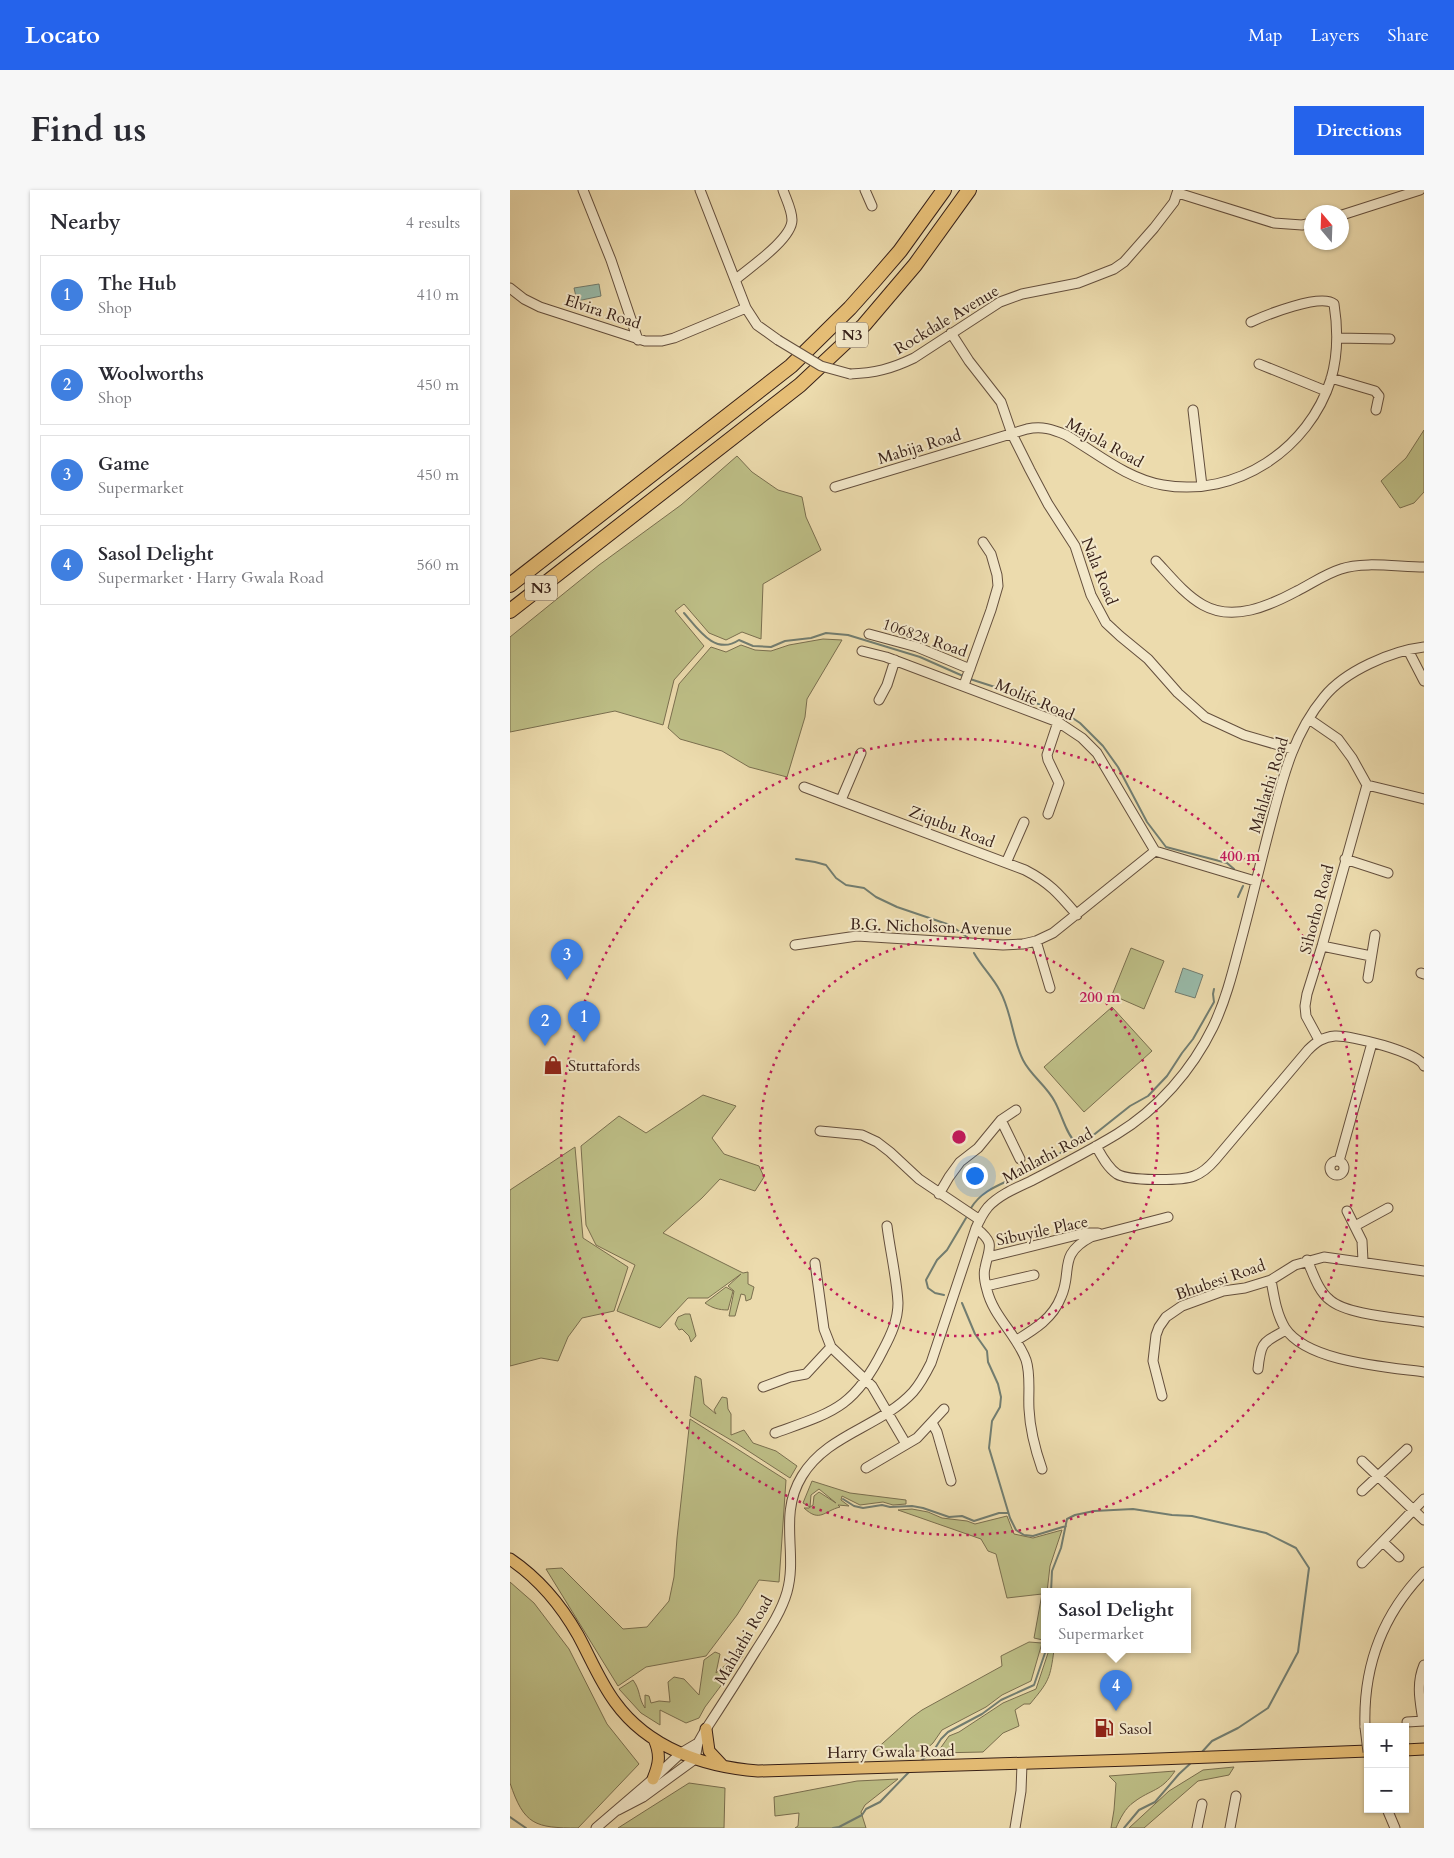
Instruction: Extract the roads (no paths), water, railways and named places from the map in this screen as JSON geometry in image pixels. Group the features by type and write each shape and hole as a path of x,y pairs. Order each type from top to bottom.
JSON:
{"highway":[{"name":"N3","path":"510,585 791,366 850,308 900,251 944,190"},
{"name":"N3","path":"510,611 800,385 864,325 915,265 969,190"}],"main road":[{"name":"Harry Gwala Road","path":"510,1559 523,1568 550,1595 577,1633 614,1702 637,1726 654,1739 681,1753 724,1767 758,1770 1022,1764 1364,1751"},
{"path":"706,1729 709,1751 724,1767"},
{"path":"653,1780 659,1760 658,1748 654,1739"},
{"path":"1409,1750 1424,1749"}],"street":[{"path":"583,190 611,260 638,340"},
{"name":"Rockdale Avenue","path":"700,190 746,308 757,325 820,366 850,374 892,368 914,358 992,306 1009,299 1022,294 1078,283 1114,268 1124,262 1154,228 1171,206 1178,191"},
{"path":"735,280 783,238 790,229 792,217 783,190"},
{"path":"865,190 872,206"},
{"path":"1349,213 1420,190"},
{"path":"1178,191 1274,223 1304,224"},
{"name":"Elvira Road","path":"510,288 524,299 540,306 638,340 662,341 674,338 746,308"},
{"name":"Majola Road","path":"1012,434 1034,428 1047,428 1066,435 1138,478 1163,485 1202,486 1228,482 1254,471 1270,462 1283,451 1319,408 1331,378 1337,338 1334,304 1329,301 1295,305 1250,322"},
{"name":"Nala Road","path":"950,333 1001,402 1012,434 1048,504 1075,546 1096,607 1112,630 1148,658 1178,693 1205,717 1244,735 1292,749"},
{"path":"1337,338 1390,339"},
{"path":"1259,364 1326,391"},
{"path":"1331,378 1375,391 1378,396 1376,410"},
{"path":"1193,410 1202,486"},
{"name":"Mabija Road","path":"835,487 1012,434"},
{"path":"964,684 998,586 997,574 991,554 983,542"},
{"path":"1156,561 1188,594 1202,605 1222,612 1234,613 1269,604 1341,568 1352,566 1424,567"},
{"name":"106828 Road","path":"870,634 917,647 969,671"},
{"name":"Mahlathi Road","path":"695,1759 698,1743 759,1647 781,1608 787,1590 790,1571 789,1524 791,1508 794,1493 802,1476 831,1445 887,1412 913,1392 931,1363 978,1224 987,1208 1007,1193 1118,1133 1158,1102 1194,1060 1213,1027 1225,996 1292,749 1323,698 1344,680 1373,662 1408,650 1424,647"},
{"name":"Molife Road","path":"862,650 964,684 1058,722 1082,738 1097,753 1155,851"},
{"path":"1408,650 1424,681"},
{"path":"879,700 887,685 895,660"},
{"path":"1309,719 1341,743 1367,785 1424,799"},
{"path":"1048,814 1059,784 1048,760 1058,722"},
{"path":"841,800 861,753"},
{"name":"Sihotho Road","path":"1318,1040 1308,1023 1305,1006 1306,994 1322,946 1367,785"},
{"name":"Ziqubu Road","path":"804,787 1025,870 1049,884 1077,915"},
{"path":"1006,863 1024,822"},
{"path":"1155,851 1255,881"},
{"name":"B.G. Nicholson Avenue","path":"795,945 856,936 1003,945 1036,941 1053,933 1077,915 1155,851"},
{"path":"1345,859 1388,873"},
{"path":"1368,978 1375,935"},
{"path":"1036,941 1050,988"},
{"path":"1322,946 1371,956"},
{"path":"1096,1146 1112,1169 1121,1176 1175,1179 1195,1176 1215,1160 1318,1040 1342,1036 1408,1053 1424,1064"},
{"path":"1339,1161 1372,1043"},
{"path":"939,1194 955,1168 978,1148 1000,1120 1016,1110"},
{"path":"1000,1120 1020,1159"},
{"path":"820,1131 862,1135 877,1142 918,1179 978,1224 990,1242 984,1274 986,1286 993,1305 1017,1340 1027,1364 1030,1422 1034,1447 1042,1469"},
{"path":"1354,1226 1388,1208"},
{"path":"1346,1210 1360,1235 1363,1246 1363,1261"},
{"path":"1017,1340 1038,1326 1055,1310 1063,1295 1066,1264 1072,1252 1086,1240 1168,1217"},
{"path":"775,1434 834,1410 853,1396 866,1379 887,1343 896,1318 898,1300 887,1226"},
{"name":"Sibuyile Place","path":"988,1257 1085,1233 1103,1234"},
{"name":"Bhubesi Road","path":"1162,1396 1154,1366 1153,1354 1156,1335 1166,1317 1176,1309 1223,1292 1271,1280 1295,1264 1324,1257 1424,1270"},
{"path":"1306,1260 1323,1292 1335,1304 1348,1310 1424,1322"},
{"path":"815,1263 824,1329 831,1347 866,1379 906,1444"},
{"path":"986,1286 1034,1275"},
{"path":"1271,1280 1277,1308 1286,1330 1307,1346 1324,1354 1346,1360 1424,1372"},
{"path":"1258,1369 1261,1347 1265,1342 1286,1330"},
{"path":"763,1387 790,1377 806,1374 831,1347"},
{"path":"866,1468 917,1438 944,1409"},
{"path":"932,1423 937,1432 951,1481"},
{"path":"1362,1491 1407,1449"},
{"path":"1362,1460 1424,1520"},
{"path":"1362,1563 1424,1500"},
{"path":"1383,1542 1399,1557"},
{"path":"1365,1723 1366,1686 1372,1658 1386,1623 1395,1608 1406,1592 1423,1576"},
{"path":"1407,1722 1423,1721 1418,1688 1419,1677 1424,1665"},
{"name":"Mahlathi Road","path":"618,1810 681,1753 698,1743"},
{"path":"596,1828 618,1810 651,1792 695,1759"},
{"path":"1015,1828 1021,1791 1022,1764"},
{"path":"1230,1828 1236,1796"},
{"path":"1197,1828 1202,1804"},
{"path":"1389,1813 1395,1828"}],"waterway":[{"path":"684,613 701,633 715,643 722,645 739,640 753,646 771,647 785,641 811,638 826,633 848,635 920,657 963,676"},
{"path":"970,679 1071,717 1080,723 1103,746 1118,767 1147,822 1166,847 1227,863 1234,869"},
{"path":"796,859 826,865 836,878 846,885 864,888 876,897 897,907 950,925 967,937"},
{"path":"1238,897 1243,886"},
{"path":"974,953 1004,999 1016,1043 1023,1060 1052,1096 1067,1130 1076,1143"},
{"path":"971,1208 986,1192 1076,1143 1091,1137 1130,1106 1148,1096 1167,1076 1193,1039 1214,1002 1214,989"},
{"path":"944,1295 935,1293 928,1288 926,1280 937,1260 947,1250 966,1218"},
{"path":"962,1303 975,1334 987,1351 988,1362 998,1384 1001,1397 1000,1407 992,1421 989,1448 1010,1518 1016,1530 1024,1535 1033,1536 1066,1526"},
{"path":"843,1499 854,1506 863,1508 882,1505 890,1507 912,1506 949,1517 962,1516 974,1521 999,1513 1008,1513"},
{"path":"1051,1588 1052,1571 1061,1548 1067,1519 1075,1515 1094,1511 1133,1509 1192,1516 1266,1533 1296,1548 1309,1568 1298,1652 1268,1708 1238,1728 1212,1741 1201,1753"},
{"path":"921,1761 934,1750 948,1732 982,1714 1001,1700 1034,1685 1045,1653"},
{"path":"1124,1828 1139,1810 1155,1802 1192,1762"},
{"path":"833,1828 839,1827 862,1815 866,1809 880,1802 909,1772"},
{"path":"510,1817 526,1828"}],"place":[{"name":"Game","path":"567,980"},
{"name":"The Hub","path":"584,1042"},
{"name":"Woolworths","path":"545,1046"},
{"name":"Stuttafords","path":"553,1065"},
{"name":"Sasol Delight","path":"1116,1711"},
{"name":"Sasol","path":"1104,1728"}]}
